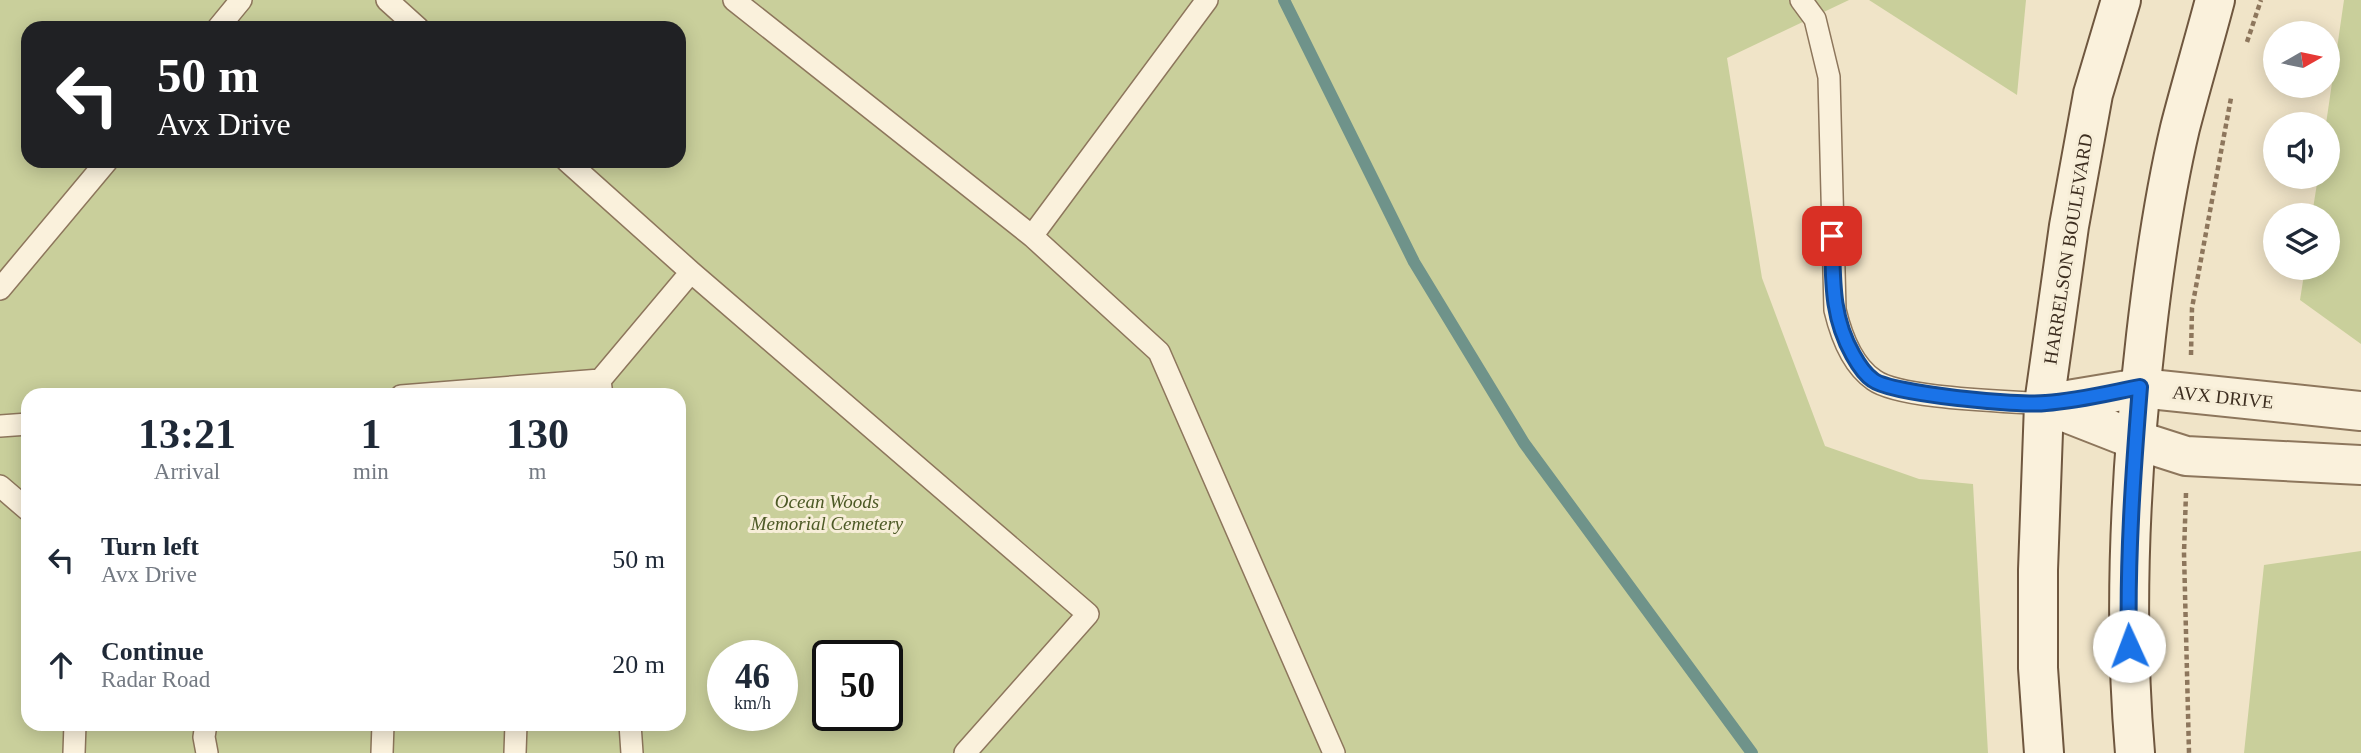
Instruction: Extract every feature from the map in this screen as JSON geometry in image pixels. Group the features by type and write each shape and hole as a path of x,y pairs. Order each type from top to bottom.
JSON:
{"main road":[{"name":"HARRELSON BOULEVARD","path":"2044,753 2038,668 2038,570 2044,404 2069,226 2093,94 2121,0"},
{"path":"2135,753 2128,604 2140,387 2159,233 2180,128 2215,0"},
{"name":"AVX DRIVE","path":"2044,404 2140,387 2361,411"},
{"path":"2044,404 2136,440 2186,456 2361,465"}],"lane":[{"path":"224,21 241,0"},
{"path":"387,0 410,21"},
{"path":"734,0 1032,236 1159,352 1334,753"},
{"path":"1032,236 1207,0"},
{"path":"1801,0 1815,19 1829,77 1835,310 1840,330 1859,365 1872,380 1889,388 2044,404"},
{"path":"0,289 101,168"},
{"path":"575,168 691,272 1088,614 965,753"},
{"path":"599,388 691,272"},
{"path":"0,426 21,424"},
{"path":"0,486 21,504"},
{"path":"74,753 75,731"},
{"path":"205,731 207,753"},
{"path":"382,753 383,731"},
{"path":"514,753 516,731"},
{"path":"630,731 632,753"}],"green space":[{"name":"Ocean Woods Memorial Cemetery","path":"0,0 1849,0 1727,58 1762,278 1825,446 1919,479 1973,484 1988,753 0,753"},
{"path":"1869,0 2026,0 2017,95"},
{"path":"2344,0 2361,0 2361,344 2300,300 2303,280 2340,280 2340,203 2314,203 2316,189 2340,189 2340,112 2328,112 2330,98 2340,98 2340,28"},
{"path":"2361,551 2361,753 2244,753 2264,565"}],"waterway":[{"path":"1284,0 1414,262 1524,443 1752,753"}],"route":[{"path":"1832,236 1835,310 1840,330 1859,365 1872,380 1889,388 1909,392 2044,404 2140,387 2131,523 2129,646"}]}
